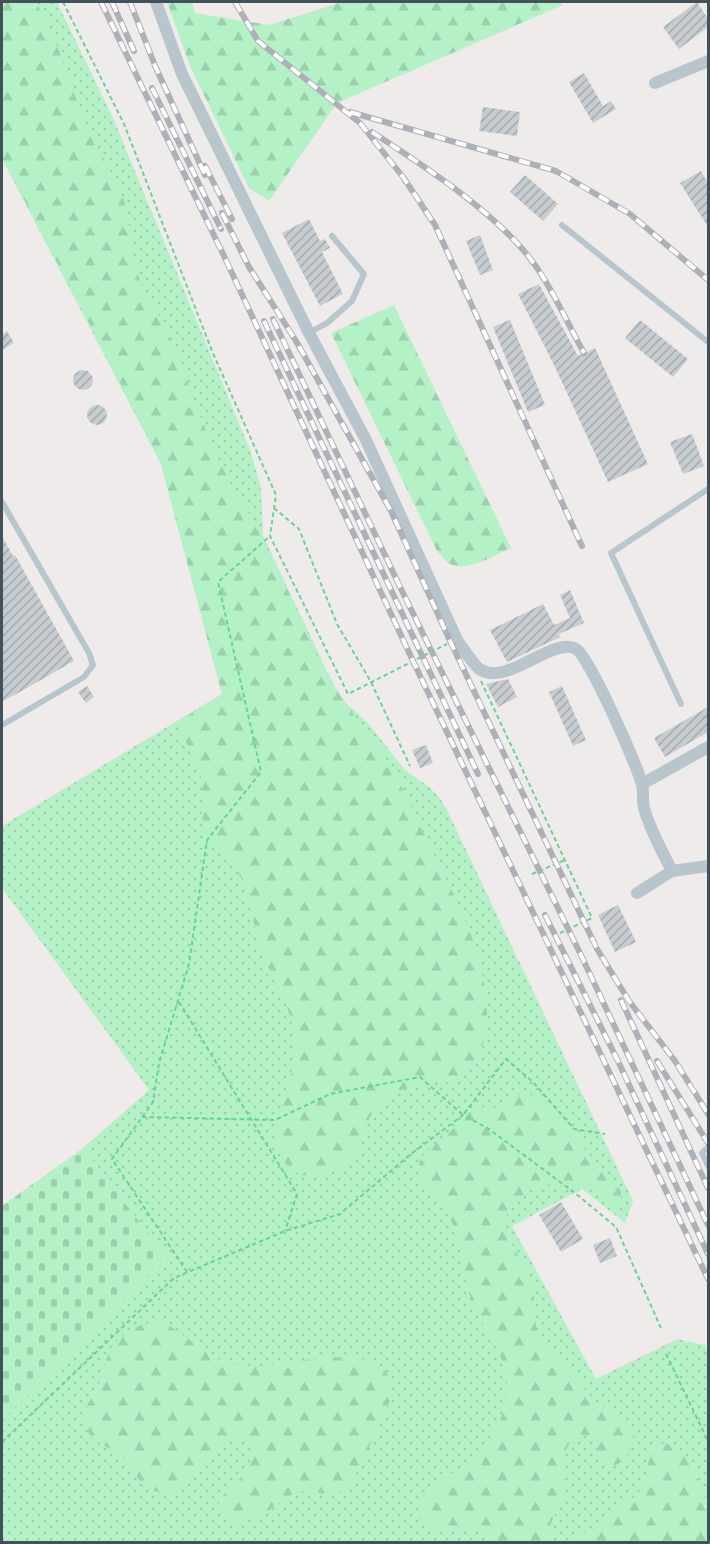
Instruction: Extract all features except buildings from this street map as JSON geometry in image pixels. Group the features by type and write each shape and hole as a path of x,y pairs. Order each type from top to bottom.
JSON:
{"street":[{"path":"156,2 183,74 309,333 366,440 458,642 479,669 490,674 502,672 563,646 576,649 585,658 597,678 642,784 644,807 672,871"},
{"path":"655,83 708,61"},
{"path":"642,784 708,747"},
{"path":"637,893 672,871 708,866"}],"lane":[{"path":"562,225 708,342"},
{"path":"309,333 327,323 352,301 364,274 332,236"},
{"path":"681,704 611,553 708,489"},
{"path":"2,502 89,653 93,665 84,677 2,725"},
{"path":"708,1147 702,1153 708,1166"}],"path":[{"path":"63,2 124,124 212,351 276,495 270,536 348,694 451,643 458,642"},
{"path":"274,508 299,529 337,624 371,682 410,766"},
{"path":"188,1272 112,1159 153,1102 159,1062 189,963 207,840 261,772 218,582 270,536"},
{"path":"479,669 482,685 592,918 560,933"},
{"path":"532,874 565,860"},
{"path":"178,1000 297,1194 285,1231"},
{"path":"2,1442 174,1278 285,1231 340,1214 411,1154 463,1115 506,1059 533,1082 574,1129 604,1134"},
{"path":"142,1117 275,1120 330,1094 420,1077 463,1115 489,1129 575,1193 616,1227 661,1328"},
{"path":"666,1354 708,1441"}],"green space":[{"path":"2,2 57,2 113,118 250,450 261,487 263,536 325,667 346,703 368,723 405,770 429,787 446,808 633,1201 625,1223 582,1189 512,1226 596,1379 677,1339 705,1345 708,1353 708,1542 2,1542 2,1420 167,1258 83,1148 149,1090 2,888 2,826 222,694 161,464 2,159"},
{"path":"2,2 36,2 43,16 57,46 86,124 124,201 138,275 168,333 218,458 264,539 334,685 383,754 399,782 458,903 478,955 487,1008 483,1045 475,1062 462,1075 446,1083 401,1090 380,1102 369,1119 354,1156 339,1169 324,1175 299,1174 286,1164 280,1153 276,1131 294,1056 290,1016 260,948 244,885 236,870 206,831 202,813 201,776 176,723 222,694 161,464 2,157"},
{"path":"167,2 192,2 195,13 269,25 342,2 559,2 563,5 337,103 269,201 249,188 190,66"},
{"path":"394,305 511,548 470,565 454,565 446,561 437,551 331,333"},
{"path":"520,1094 529,1094 537,1098 576,1135 594,1163 621,1191 621,1201 614,1206 584,1186 541,1186 526,1193 513,1204 506,1218 506,1226 509,1239 531,1280 536,1326 543,1341 573,1371 585,1391 593,1399 625,1418 631,1427 633,1437 627,1455 621,1462 614,1465 607,1464 601,1458 597,1440 592,1437 582,1435 570,1442 564,1464 564,1495 551,1525 550,1536 553,1542 487,1542 483,1533 476,1529 433,1528 421,1520 418,1512 424,1494 458,1470 487,1441 501,1418 507,1391 507,1378 500,1355 471,1299 455,1230 447,1214 421,1182 419,1168 420,1161 428,1149 451,1131 470,1111 477,1108 501,1106"},
{"path":"83,1148 167,1258 2,1420 2,1206"},
{"path":"159,1321 178,1331 213,1357 237,1365 258,1366 339,1357 360,1359 377,1364 388,1375 390,1401 360,1467 346,1486 339,1492 330,1494 308,1491 294,1493 267,1511 246,1521 236,1522 227,1519 219,1512 219,1501 246,1471 252,1459 251,1447 243,1439 238,1438 221,1443 196,1476 177,1491 167,1494 154,1491 141,1482 120,1455 89,1434 85,1426 85,1412 115,1343 135,1328"},
{"path":"664,1443 674,1446 683,1454 708,1503 708,1542 572,1542 638,1494 646,1477 651,1454 655,1448"}],"railway":[{"path":"101,2 224,256 413,661 708,1279"},
{"path":"112,2 134,51"},
{"path":"130,2 156,68 205,175"},
{"path":"235,2 258,41 360,123 403,177 435,225 582,546"},
{"path":"152,88 221,229"},
{"path":"350,112 556,171 630,214 708,280"},
{"path":"372,132 460,192 520,246 548,286 584,353"},
{"path":"205,166 232,219"},
{"path":"222,213 249,267 296,341 391,511 451,643 597,949 629,1001 675,1061 708,1114"},
{"path":"273,319 402,591 580,953 708,1225"},
{"path":"264,321 478,774"},
{"path":"545,915 617,1059 708,1254"},
{"path":"621,1000 708,1188"},
{"path":"657,1061 708,1143"}]}
